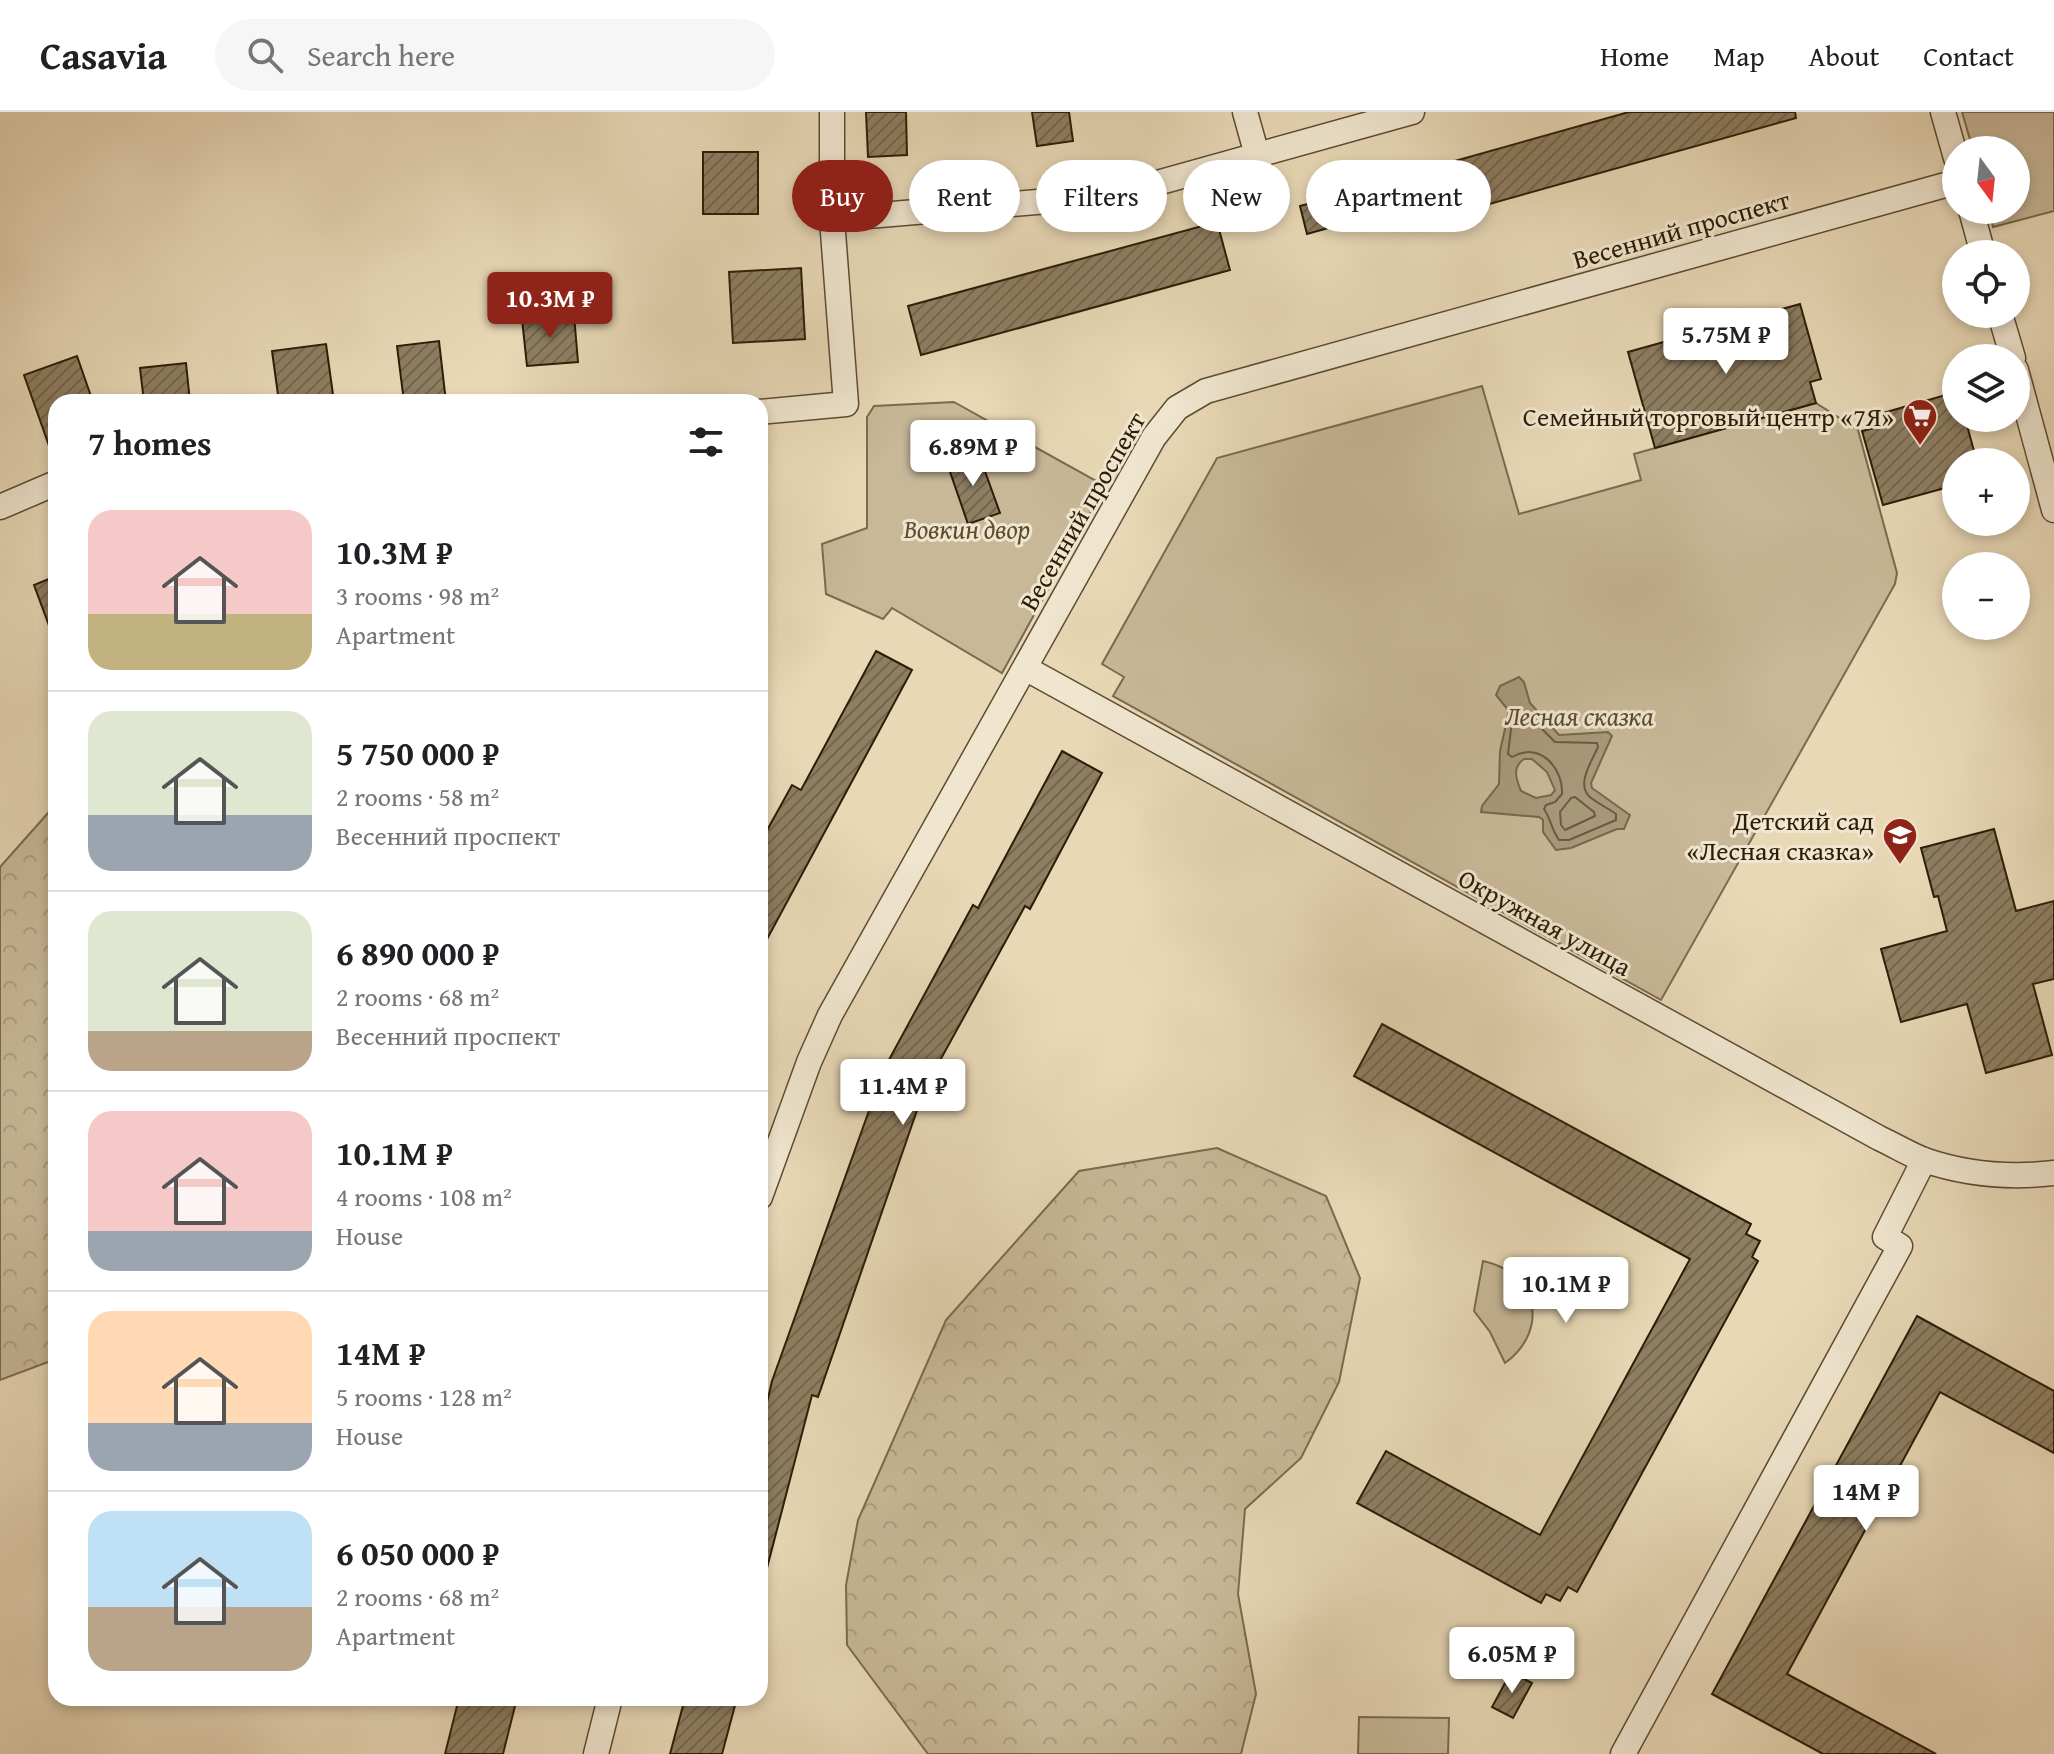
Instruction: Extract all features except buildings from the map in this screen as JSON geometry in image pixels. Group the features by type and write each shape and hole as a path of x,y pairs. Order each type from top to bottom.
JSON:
{"street":[{"path":"832,112 832,160"},
{"path":"1245,112 1257,155"},
{"path":"893,213 1132,190 1412,112"},
{"path":"1943,112 1950,136"},
{"name":"Весенний проспект","path":"768,1175 825,1026 1154,437 1166,419 1189,399 1228,385 1942,186"},
{"path":"768,411 846,404 833,232"},
{"path":"2030,422 2054,510"},
{"path":"0,507 48,486"},
{"name":"Окружная улица","path":"1025,668 1879,1138 1924,1160 1991,1174 2030,1176 2054,1173"},
{"path":"1623,1754 1900,1246 1885,1237 1924,1160"},
{"path":"596,1754 608,1706"}],"green space":[{"path":"1962,112 2054,112 2054,211 2030,217 2030,136 1969,136"},
{"name":"Лесная сказка","path":"1482,386 1519,514 1641,480 1634,454 1816,403 1858,430 1897,573 1895,584 1661,1000 1113,696 1124,677 1102,664 1217,458"},
{"name":"Вовкин двор","path":"954,402 1105,486 1002,673 892,608 883,619 826,594 822,544 867,528 867,417 874,406"},
{"path":"48,813 48,1362 0,1380 0,867"},
{"path":"1217,1148 1326,1196 1360,1278 1339,1382 1301,1458 1245,1509 1238,1594 1256,1694 1241,1754 928,1754 847,1645 846,1585 858,1520 946,1320 1079,1171"},
{"path":"1483,1261 1502,1267 1516,1277 1532,1304 1528,1335 1519,1350 1505,1363 1490,1332 1474,1311"},
{"path":"1359,1717 1449,1718 1448,1754 1358,1754"}],"water":[{"path":"1519,677 1524,682 1530,703 1559,735 1608,732 1612,736 1591,783 1592,788 1630,815 1624,829 1571,848 1556,850 1543,832 1543,820 1539,817 1481,812 1482,806 1499,784 1500,751 1509,711 1496,695 1500,686","holes":["1524,759 1532,759 1547,772 1555,790 1551,795 1536,798 1521,791 1516,769"]}],"place":[{"name":"Семейный торговый центр «7Я»","path":"1920,447"},
{"name":"Детский сад «Лесная сказка»","path":"1900,866"}]}
